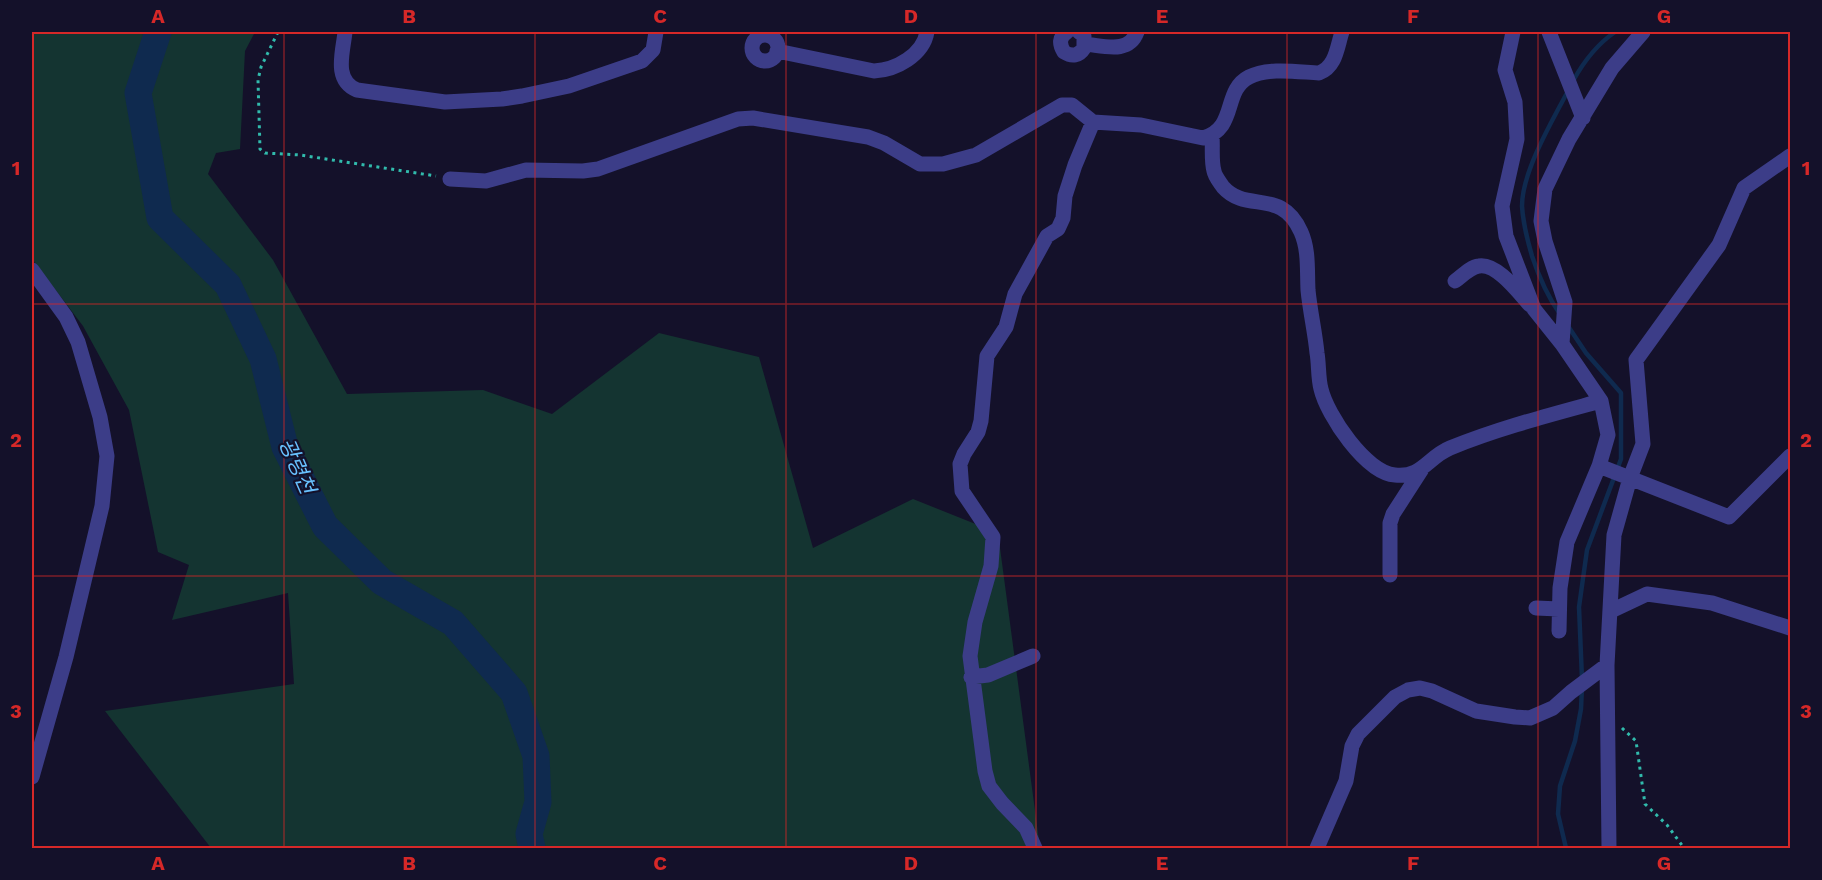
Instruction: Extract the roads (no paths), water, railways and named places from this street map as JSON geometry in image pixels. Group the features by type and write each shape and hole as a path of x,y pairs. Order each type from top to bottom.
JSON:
{"street":[{"path":"345,32 341,73 350,87 357,90 459,102 502,99 569,86 642,61 653,50 656,32"},
{"path":"777,51 874,71 888,70 916,52 927,32"},
{"path":"1067,32 1060,44 1064,52 1075,55 1082,51 1082,38 1118,48 1134,40 1137,32"},
{"path":"450,179 486,181 526,170 598,169 738,118 753,118 868,137 884,143 920,164 943,164 976,155 1062,105 1072,105 1093,122 1141,125 1196,137 1212,135 1226,122 1236,92 1248,77 1269,72 1319,73 1327,70 1332,64 1342,32"},
{"path":"1513,32 1505,70 1515,102 1517,139 1504,194 1503,221 1516,264 1534,309"},
{"path":"1549,32 1581,114"},
{"path":"1562,344 1565,302 1545,241 1541,221 1545,189 1581,114 1612,68 1643,32"},
{"path":"1035,849 1026,828 989,786 985,771 970,656 972,638 991,566 993,537 962,491 960,464 978,432 981,421 987,356 1006,327 1015,294 1047,236 1058,228 1063,218 1065,196 1093,122"},
{"path":"1212,135 1214,171 1229,193 1236,198 1275,204 1285,210 1301,232 1307,257 1308,288 1321,388 1330,412 1360,452 1386,474 1409,475 1422,470"},
{"path":"1609,849 1607,665 1614,535 1629,478 1643,444 1636,360 1719,245 1744,188 1791,156"},
{"path":"1455,281 1481,265 1504,276 1562,344 1601,401 1608,435 1599,466 1568,542 1560,588 1559,631"},
{"path":"32,270 66,317 78,342 100,417 107,456 102,506 66,657 32,777"},
{"path":"1390,576 1390,523 1393,514 1422,470 1447,449 1544,416 1601,401"},
{"path":"1599,466 1729,517 1791,456"},
{"path":"1611,611 1647,594 1712,603 1791,628"},
{"path":"1536,608 1559,609"},
{"path":"971,676 988,675 1033,656"},
{"path":"1317,849 1346,781 1352,746 1358,735 1395,697 1408,690 1420,688 1476,711 1530,718 1553,708 1607,665"}],"waterway":[{"name":"광령천","path":"158,32 138,93 160,218 228,285 263,359 285,447 325,526 382,582 453,623 514,693 536,756 538,802 529,834 532,848"},
{"path":"1573,81 1591,54 1615,32"},
{"path":"1560,314 1547,293 1530,250 1522,206 1523,193 1532,163 1568,91"},
{"path":"1568,326 1586,353 1621,393 1621,459 1587,550 1579,607 1582,679"},
{"path":"1566,848 1558,814 1560,786 1575,741 1581,709 1582,687"}]}
